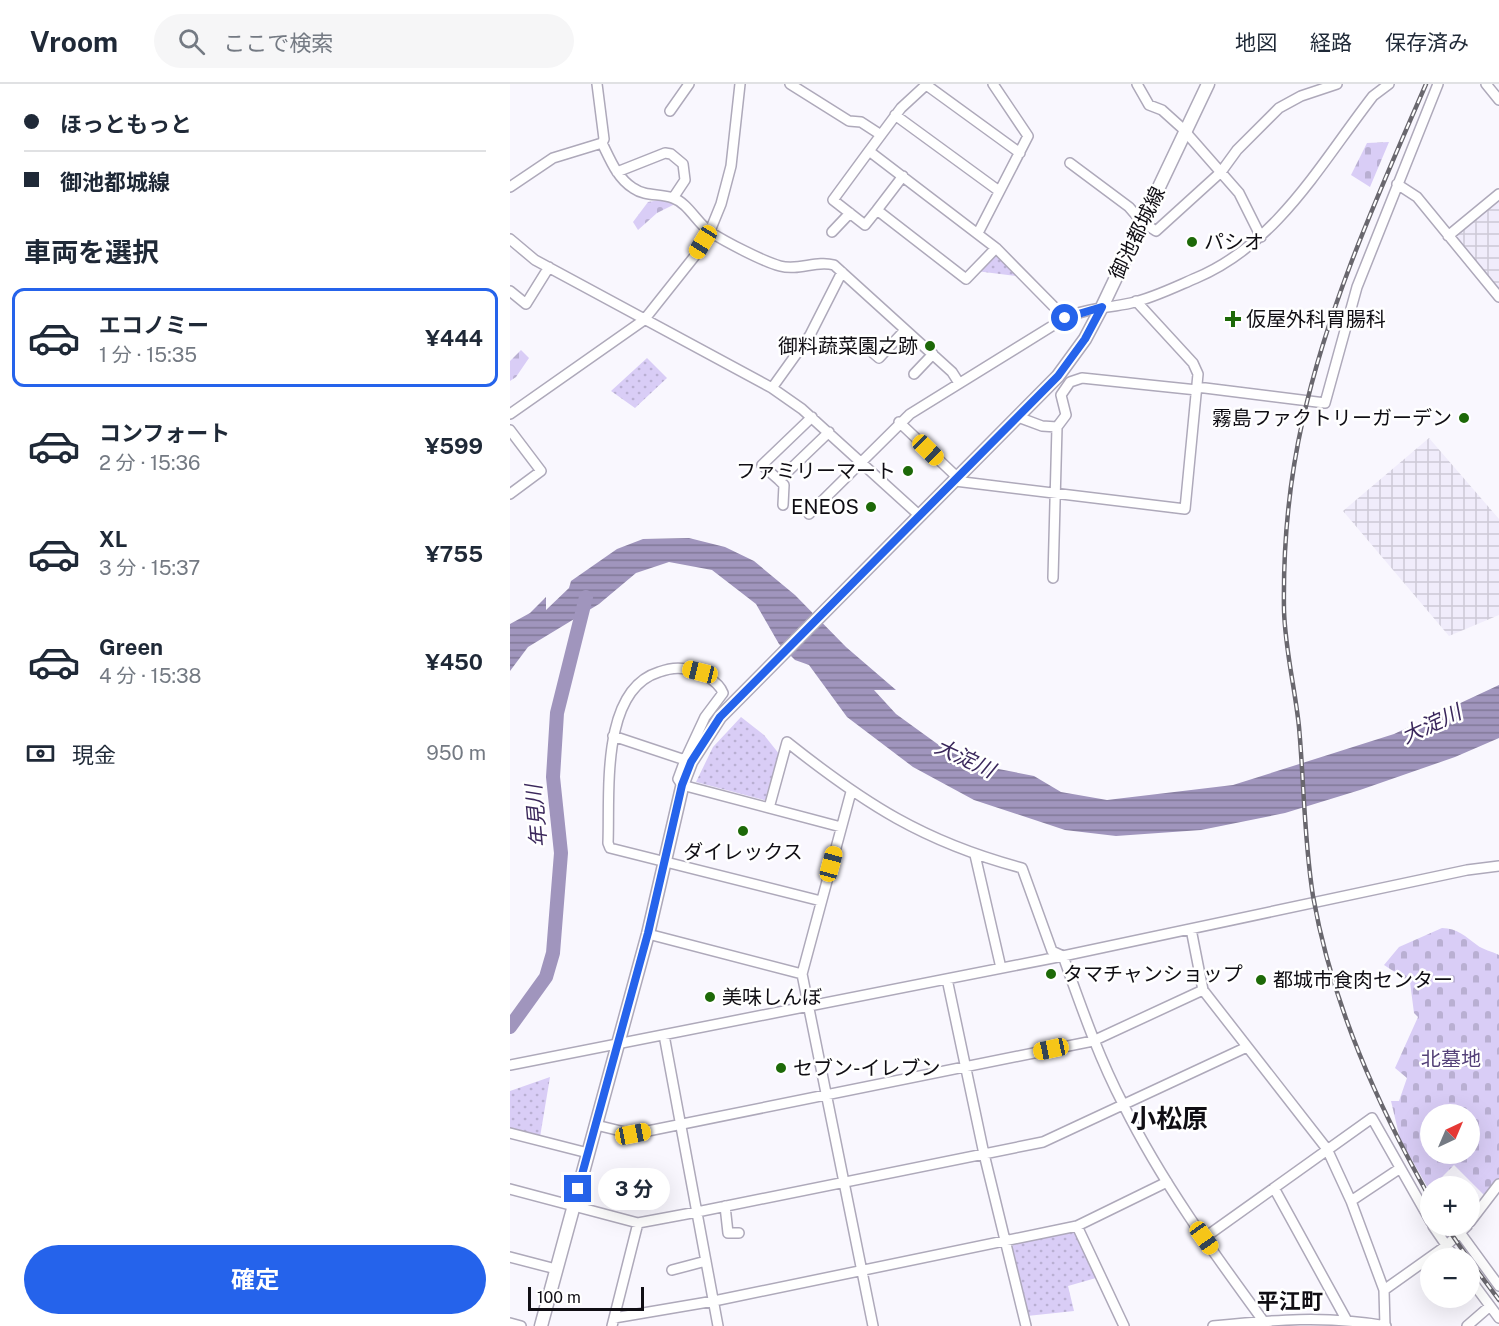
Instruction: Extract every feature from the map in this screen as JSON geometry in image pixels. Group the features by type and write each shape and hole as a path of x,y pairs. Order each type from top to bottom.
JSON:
{"main road":[{"name":"御池都城線","path":"542,1326 648,933 682,785 691,762 720,717 1018,417 1076,354 1102,307 1208,84"}],"street":[{"path":"597,84 604,139 602,143 617,172 632,188 645,194 673,198 710,231 761,259 782,267 802,268 825,262 834,265 933,354 960,382"},
{"path":"670,111 689,84"},
{"path":"790,84 849,121 861,122 881,135"},
{"path":"903,176 865,225 833,201 895,115 926,84 1020,153"},
{"path":"978,233 1028,136 1027,130 993,84"},
{"path":"1137,84 1149,105 1162,110 1182,128 1185,135 1221,172 1250,210 1261,237"},
{"path":"1070,163 1129,207 1142,222 1156,231 1221,172 1237,150 1270,115 1318,87 1337,84"},
{"path":"809,514 899,422 923,404 1065,318 1102,307 1136,301 1220,267 1261,237 1277,222 1373,96 1389,84"},
{"path":"1053,578 1057,427 1066,415 1061,395 1076,379 1324,403 1357,287 1438,84"},
{"path":"1486,84 1499,100"},
{"path":"510,414 644,320 694,257 710,231 721,204 731,166 737,85"},
{"path":"895,115 999,191"},
{"path":"510,187 553,158 602,143"},
{"path":"869,151 996,248 1065,318"},
{"path":"617,172 665,153 671,154 683,164 686,180 673,198"},
{"path":"1397,184 1417,197 1499,297"},
{"path":"1448,236 1499,194"},
{"path":"877,210 966,279 996,248"},
{"path":"832,232 850,213"},
{"path":"510,239 523,252 549,267 772,388 812,417 920,516"},
{"path":"510,291 526,304 549,267"},
{"path":"772,388 810,335 842,272"},
{"path":"899,422 956,480 1185,509 1198,374 1193,363 1136,301"},
{"path":"865,346 879,358 905,330"},
{"path":"914,374 933,354"},
{"path":"783,505 784,485 762,465 812,417"},
{"path":"1018,417 1042,426 1057,427"},
{"path":"779,480 829,432"},
{"path":"510,494 541,471 512,436"},
{"path":"821,902 610,848 608,843 613,736 625,700 636,685 650,675 683,668 700,672 723,693 705,717 685,760 678,779 682,785 841,827"},
{"path":"613,736 685,760"},
{"path":"770,808 787,742 851,792 907,826 975,855 1022,868 1052,951 1063,956 1093,1041 1123,1105 1167,1182 1265,1324"},
{"path":"851,792 802,974 873,1326"},
{"path":"975,855 1000,968"},
{"path":"510,1065 1063,956 1467,870 1499,866"},
{"path":"1191,928 1203,990 1327,1149 1351,1201 1384,1290 1385,1326 1346,1319 1304,1317 1265,1324 1213,1326"},
{"path":"648,933 802,974"},
{"path":"947,979 984,1154 1007,1240 1026,1326"},
{"path":"596,1125 633,1134 1093,1041 1203,990"},
{"path":"664,1035 718,1326"},
{"path":"510,1189 638,1223 697,1212 1043,1142 1247,1047"},
{"path":"1204,1238 1372,1118 1420,1204"},
{"path":"510,1133 588,1153"},
{"path":"1351,1201 1399,1170"},
{"path":"638,1223 613,1322 1077,1226 1167,1182"},
{"path":"1480,1209 1499,1184"},
{"path":"1274,1188 1346,1319"},
{"path":"725,1206 728,1233 739,1233"},
{"path":"1077,1226 1124,1326"},
{"path":"1440,1236 1446,1246"},
{"path":"1384,1290 1457,1236"},
{"path":"1468,1236 1499,1286"},
{"path":"510,1257 556,1269"},
{"path":"672,1270 706,1261"},
{"path":"1480,1293 1499,1318"},
{"path":"1467,1326 1490,1306"},
{"path":"510,1323 521,1326"}],"shaded area":[{"path":"1499,201 1499,289 1456,237"},
{"path":"1429,438 1499,519 1499,615 1449,636 1343,511"}],"green space":[{"path":"1389,142 1370,187 1351,175 1367,143"},
{"path":"666,199 677,203 657,213 638,230 633,222 648,202"},
{"path":"995,254 1016,276 976,271"},
{"path":"521,350 529,358 516,377 510,381 510,361"},
{"path":"647,358 667,378 635,408 611,391"},
{"path":"741,717 764,735 780,755 768,801 696,782 713,747"},
{"name":"北墓地","path":"1442,928 1457,931 1479,947 1499,955 1499,1180 1485,1196 1480,1191 1480,1176 1465,1176 1454,1165 1443,1176 1421,1176 1400,1139 1391,1101 1399,1101 1407,1078 1395,1068 1418,1017 1414,1013 1410,982 1384,965 1399,947"},
{"path":"550,1077 540,1137 510,1129 510,1091"},
{"path":"1074,1231 1096,1278 1068,1286 1074,1311 1027,1316 1011,1248 1014,1243"}],"water":[{"name":"大淀川","path":"689,538 725,547 754,561 795,595 846,647 896,690 874,690 896,714 943,748 978,765 1034,776 1061,792 1107,800 1233,785 1394,734 1499,685 1499,738 1455,757 1285,813 1201,830 1116,836 1065,830 974,800 913,767 847,717 809,665 795,660 779,644 756,604 712,570 669,562 636,573 599,604 528,647 510,671 510,624 530,613 546,597 546,610 569,588 571,581 617,549 643,539"}],"waterway":[{"name":"年見川","path":"510,1027 546,977 553,953 561,853 553,777 557,713 586,597"}],"railway":[{"path":"1420,1180 1392,1127 1359,1053 1344,1014 1321,936 1310,875 1299,727 1284,610 1286,538 1291,490 1298,442 1314,375 1357,248 1426,84"},
{"path":"1453,1236 1461,1248"},
{"path":"1480,1274 1499,1300"}],"place":[{"name":"パシオ","path":"1192,242"},
{"name":"仮屋外科胃腸科","path":"1233,319"},
{"name":"御料蔬菜園之跡","path":"930,346"},
{"name":"霧島ファクトリーガーデン","path":"1464,418"},
{"name":"ファミリーマート","path":"908,471"},
{"name":"ENEOS","path":"871,507"},
{"name":"ダイレックス","path":"743,831"},
{"name":"タマチャンショップ","path":"1051,974"},
{"name":"都城市食肉センター","path":"1261,980"},
{"name":"美味しんぼ","path":"710,997"},
{"name":"セブン-イレブン","path":"781,1068"}],"district":[{"name":"小松原","path":"1169,1118"},
{"name":"平江町","path":"1290,1301"}],"route":[{"path":"578,1189 648,933 682,785 691,762 720,717 1058,376 1076,354 1102,307 1075,313 1065,318"}]}
